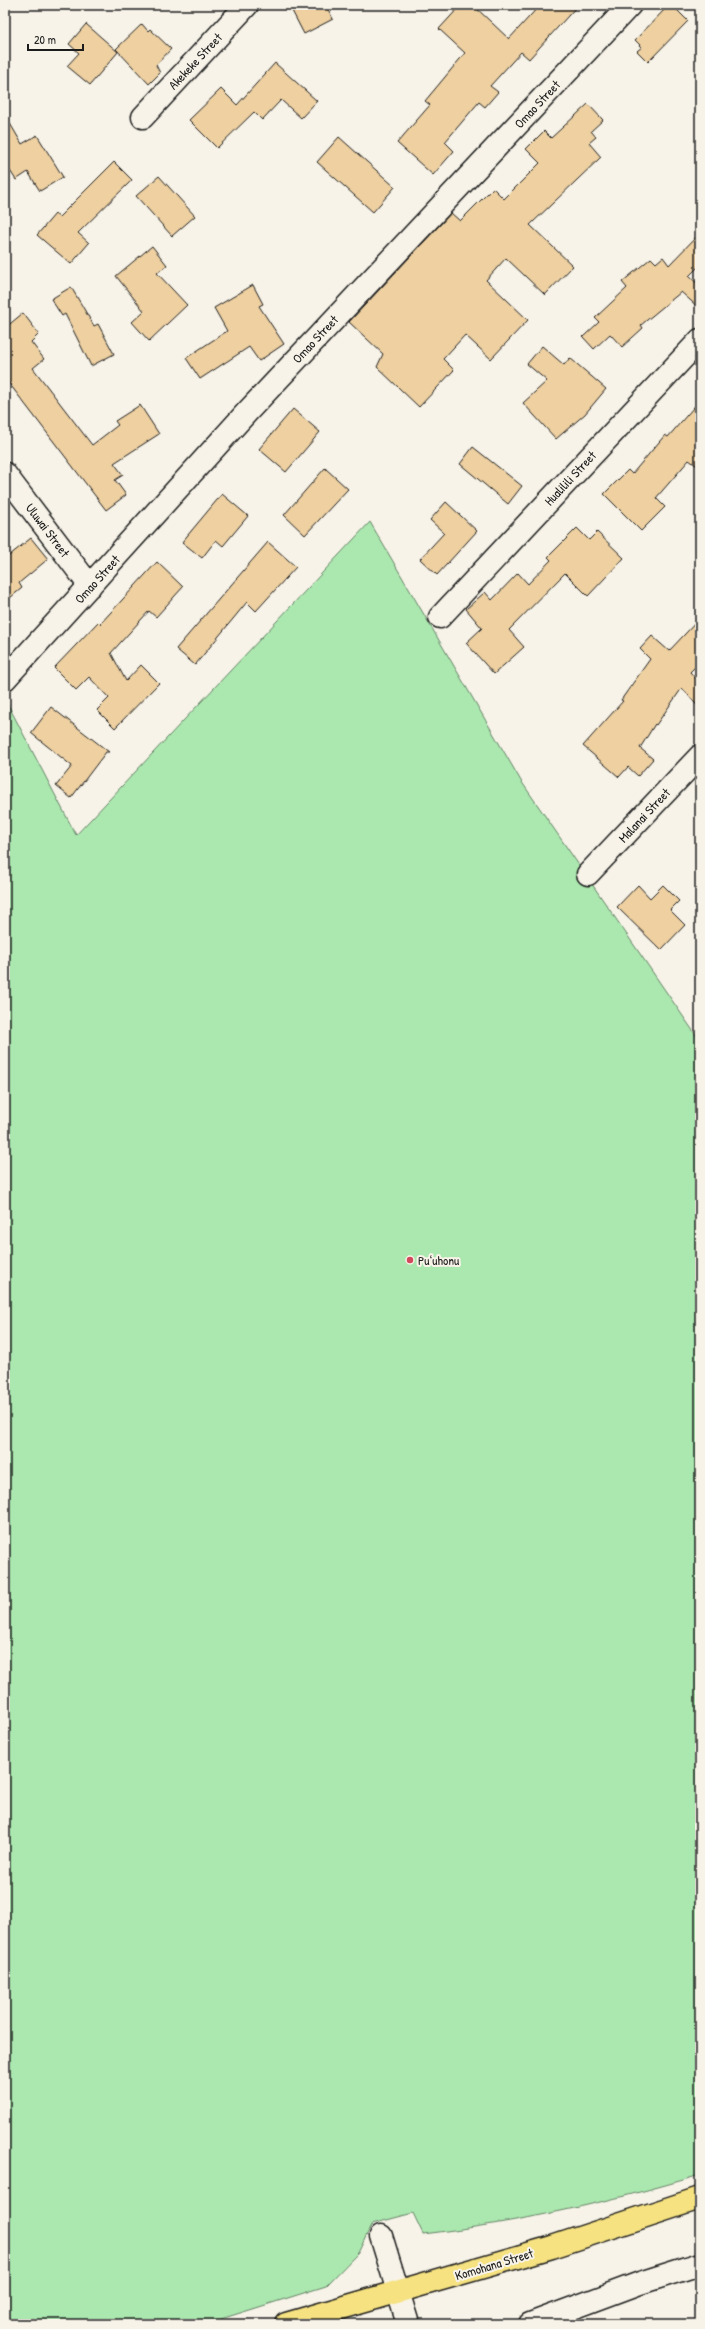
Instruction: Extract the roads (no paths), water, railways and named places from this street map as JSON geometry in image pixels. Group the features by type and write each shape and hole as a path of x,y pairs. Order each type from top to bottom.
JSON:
{"main road":[{"name":"Komohana Street","path":"286,2324 552,2247 700,2198"}],"street":[{"name":"Akekeke Street","path":"143,117 247,5"},
{"name":"Omao Street","path":"5,679 248,411 630,5"},
{"name":"Hualilili Street","path":"440,617 700,340"},
{"name":"Uluwai Street","path":"5,474 90,586"},
{"name":"Malanai Street","path":"588,874 700,756"},
{"path":"381,2236 408,2324"},
{"path":"530,2324 640,2283 700,2264"}],"place":[{"name":"Puʻuhonu","path":"410,1260"}]}
